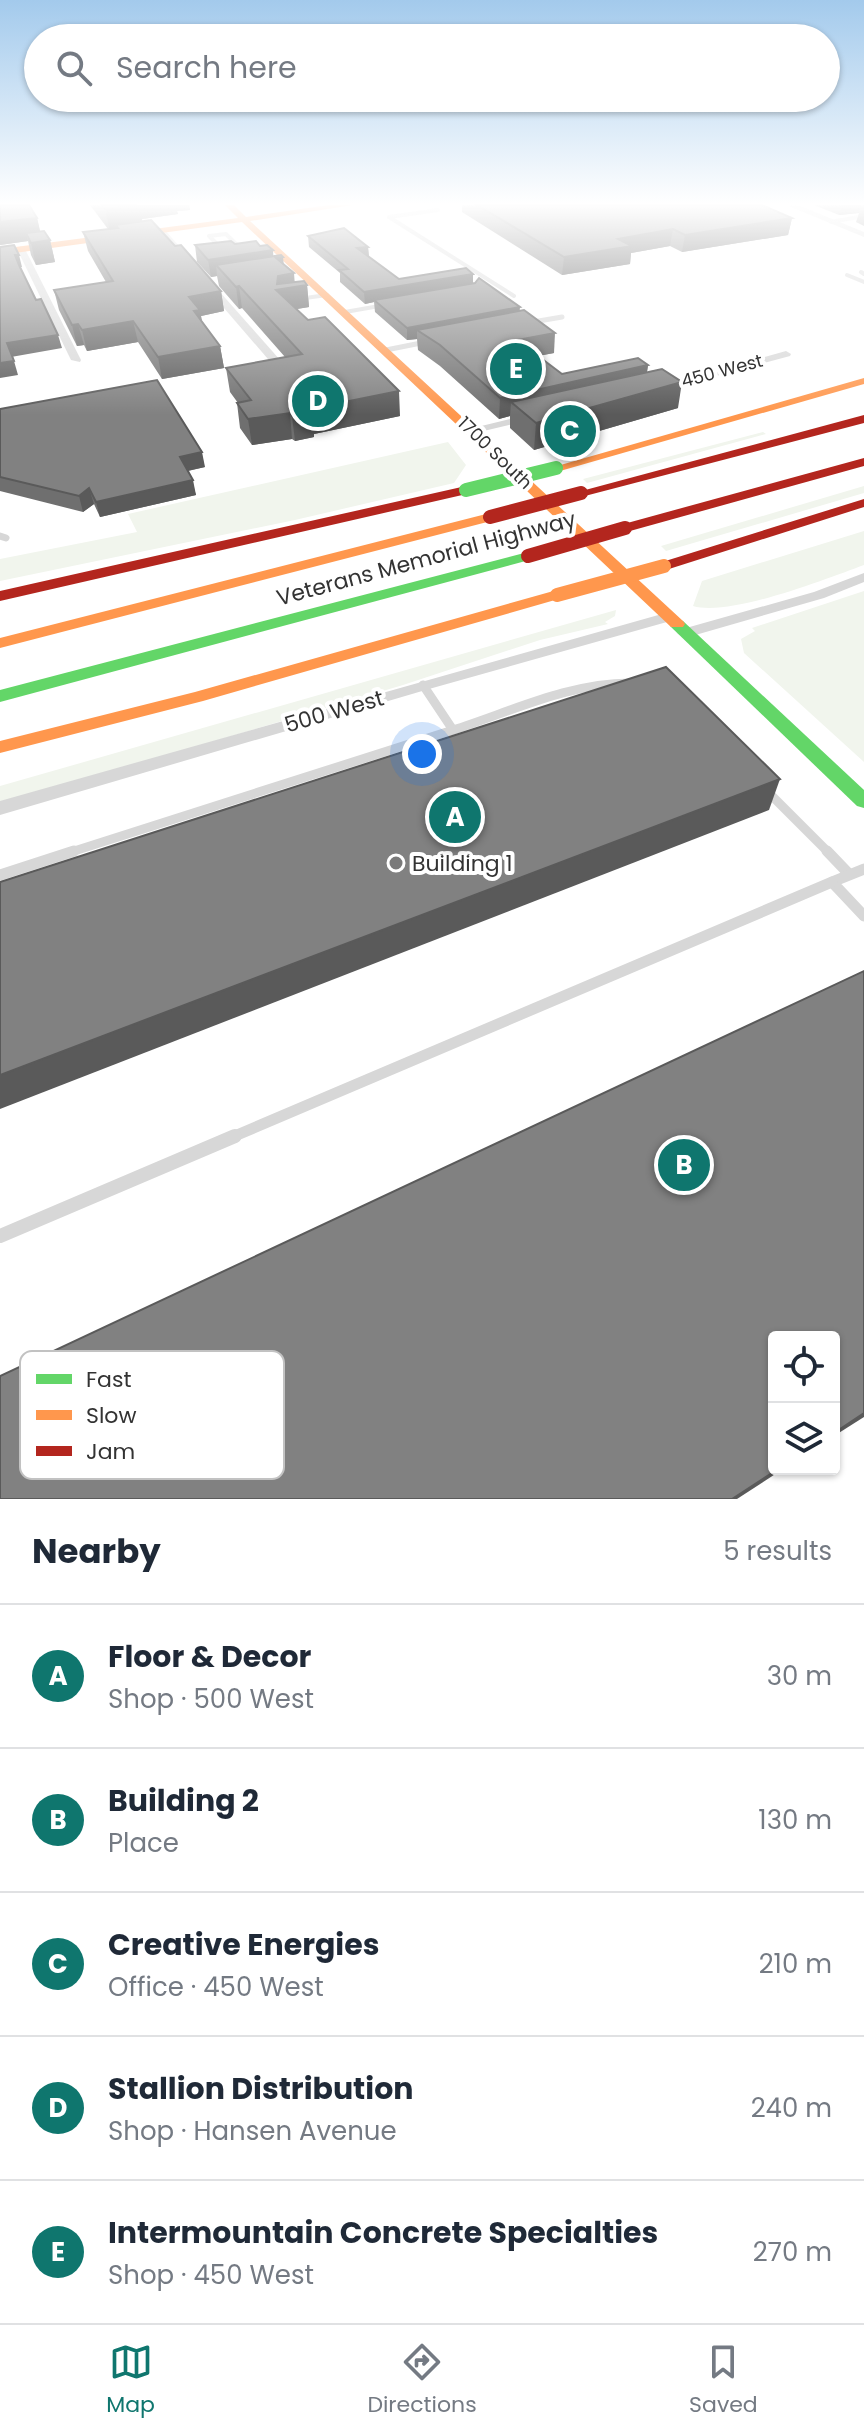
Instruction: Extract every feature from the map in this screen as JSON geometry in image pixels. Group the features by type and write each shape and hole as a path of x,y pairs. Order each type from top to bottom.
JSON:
{"main road":[{"name":"1700 South","path":"301,275 386,350 864,801"},
{"path":"0,596 556,468 864,381"},
{"name":"Veterans Memorial Highway","path":"0,643 864,419"},
{"name":"Veterans Memorial Highway","path":"0,696 528,556 864,462"},
{"path":"664,566 864,503"},
{"path":"0,747 197,697 557,595 864,513"}],"street":[{"path":"34,275 76,360"},
{"path":"204,275 284,371"},
{"name":"450 West","path":"648,391 786,354"},
{"path":"471,430 543,414"},
{"path":"685,633 819,595 864,577"},
{"name":"500 West","path":"0,808 669,617"}],"lane":[{"path":"481,275 514,296"},
{"path":"847,275 864,282"},
{"path":"295,300 327,295"},
{"path":"345,312 397,303"},
{"path":"518,325 562,317"},
{"path":"386,350 430,341"},
{"path":"0,875 591,687 619,681 646,685"},
{"path":"423,685 453,730"},
{"path":"755,778 849,874"},
{"path":"0,1236 864,869"},
{"path":"832,882 864,916"}],"shaded area":[{"path":"763,432 766,434 587,483 583,479"},
{"path":"448,442 466,465 454,483 295,520 0,581 0,559 137,532 128,514"},
{"path":"864,486 864,493 666,551 661,546"},
{"path":"864,531 864,565 753,602 709,608 693,606 702,581"},
{"path":"864,591 864,762 744,653 741,639 755,631 752,628"},
{"path":"616,610 615,616 605,622 608,624 540,640 403,685 0,805 0,786"}],"building":[{"path":"0,275 24,275 36,300 41,299 58,335 7,343 14,361 0,363"},
{"path":"109,275 207,275 221,291 189,297 200,310 194,311 220,346 158,357 133,321 82,330 78,324 72,325 54,290 113,281"},
{"path":"225,275 284,275 278,276 277,284 304,281 307,285 276,290 308,320 325,317 399,391 310,409 312,412 292,416 290,413 248,419 237,403 251,400 226,368 302,354 239,286 236,287"},
{"path":"345,275 394,275 399,279 424,275 467,275 364,292"},
{"path":"479,278 520,307 407,328 374,300 475,283"},
{"path":"524,310 555,333 517,340 562,374 638,358 648,365 500,398 440,345 417,330"},
{"path":"662,369 682,382 536,423 511,402"},
{"path":"157,380 202,452 180,457 193,480 96,502 89,488 79,496 0,477 0,409"},
{"name":"Building 1","path":"666,667 780,779 0,1075 0,882"},
{"path":"864,971 864,1413 840,1429 840,1331 768,1331 769,1475 732,1499 0,1499 0,1376 20,1367 20,1479 284,1479 284,1351 53,1351"}],"traffic: fast":[{"path":"466,490 556,468"},
{"path":"0,696 528,556"},
{"path":"677,624 864,801"}],"traffic: slow":[{"path":"304,275 677,624"},
{"path":"556,468 864,381"},
{"path":"0,643 490,517"},
{"path":"557,595 664,566"},
{"path":"0,747 197,697 557,595"}],"traffic: jam":[{"path":"581,493 864,419"},
{"path":"625,528 864,462"},
{"path":"0,596 466,490"},
{"path":"490,517 581,493"},
{"path":"664,566 864,503"},
{"path":"528,556 625,528"}],"place":[{"name":"Intermountain Concrete Specialties","path":"516,369"},
{"name":"Stallion Distribution","path":"318,401"},
{"name":"Creative Energies","path":"570,431"},
{"name":"Floor & Decor","path":"455,817"},
{"name":"Building 1","path":"396,863"},
{"name":"Building 2","path":"684,1165"}]}
